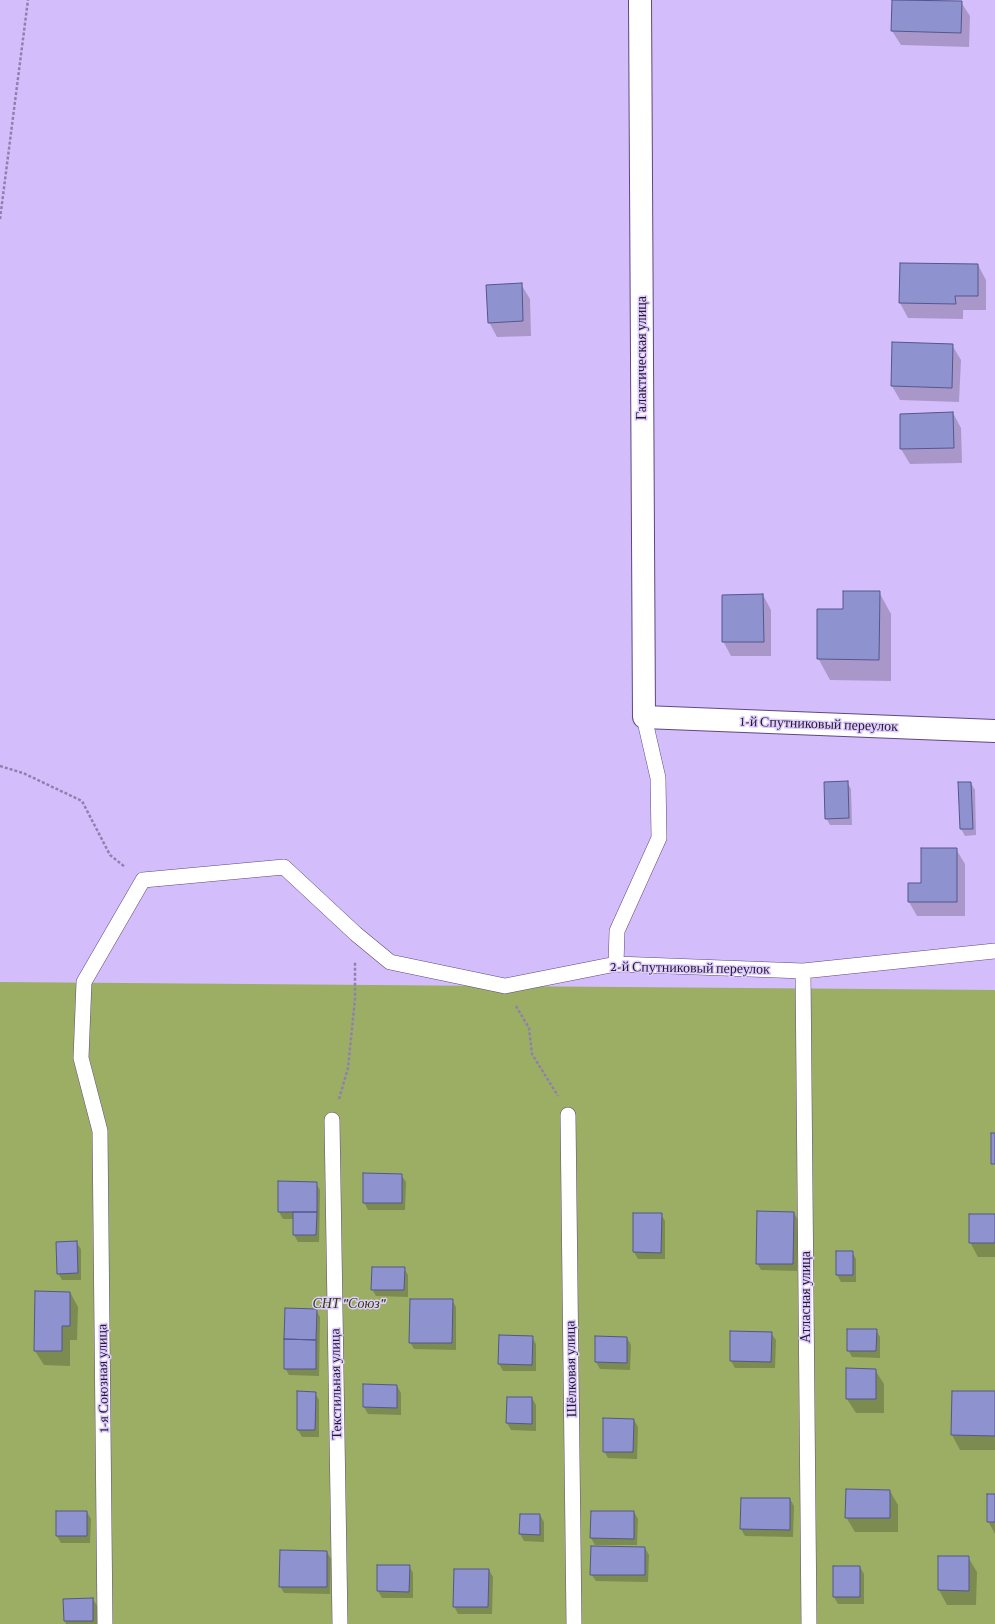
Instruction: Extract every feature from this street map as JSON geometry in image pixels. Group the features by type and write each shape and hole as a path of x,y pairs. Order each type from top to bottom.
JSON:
{"street":[{"name":"Галактическая улица","path":"640,0 644,717"},
{"name":"1-й Спутниковый переулок","path":"644,717 995,731"}],"lane":[{"path":"616,964 617,931 659,838 658,778 644,717"},
{"name":"2-й Спутниковый переулок","path":"143,880 284,867 356,934 390,962 505,986 616,964 803,971 995,951"},
{"name":"1-я Союзная улица","path":"105,1624 100,1131 82,1058 84,982 143,880"},
{"name":"Атласная улица","path":"803,971 809,1624"},
{"name":"Шёлковая улица","path":"568,1115 574,1624"},
{"name":"Текстильная улица","path":"332,1120 340,1624"}],"path":[{"path":"0,219 28,0"},
{"path":"0,766 23,773 82,801 110,855 143,880"},
{"path":"332,1120 348,1068 355,999 356,934"},
{"path":"505,986 529,1028 532,1054 568,1115"}],"green space":[{"name":"СНТ \"Союз\"","path":"0,982 995,990 995,1624 0,1624"}],"building":[{"path":"892,0 962,1 961,33 891,31"},
{"path":"900,263 978,264 978,296 955,296 956,304 899,303"},
{"path":"522,283 523,321 488,323 486,285"},
{"path":"892,342 953,344 952,388 891,386"},
{"path":"953,412 954,448 900,449 900,414"},
{"path":"843,591 880,591 879,660 817,659 817,609 843,609"},
{"path":"763,594 764,642 722,642 722,595"},
{"path":"848,781 849,818 825,819 824,782"},
{"path":"958,782 971,782 973,829 960,829"},
{"path":"921,848 957,848 957,902 908,902 908,883 921,883"},
{"path":"991,1133 995,1133 995,1164 991,1164"},
{"path":"363,1173 402,1174 402,1203 363,1203"},
{"path":"278,1181 317,1182 317,1212 278,1212"},
{"path":"757,1211 794,1212 793,1264 756,1264"},
{"path":"293,1212 317,1212 316,1235 293,1235"},
{"path":"633,1213 662,1213 661,1253 633,1252"},
{"path":"969,1214 995,1214 995,1243 969,1243"},
{"path":"77,1241 78,1273 57,1274 56,1242"},
{"path":"836,1251 853,1251 853,1275 836,1275"},
{"path":"372,1267 405,1267 404,1290 371,1290"},
{"path":"35,1291 70,1292 70,1326 62,1326 62,1351 34,1351"},
{"path":"410,1299 453,1299 452,1343 409,1343"},
{"path":"285,1308 317,1309 316,1340 284,1339"},
{"path":"847,1329 877,1329 876,1351 847,1351"},
{"path":"730,1331 772,1332 771,1362 730,1361"},
{"path":"499,1335 533,1336 532,1365 498,1364"},
{"path":"595,1336 627,1337 627,1363 595,1362"},
{"path":"284,1339 316,1340 316,1369 284,1369"},
{"path":"846,1368 876,1369 876,1399 846,1399"},
{"path":"363,1384 397,1385 397,1408 363,1407"},
{"path":"297,1391 316,1392 315,1430 297,1430"},
{"path":"952,1391 995,1391 995,1436 951,1435"},
{"path":"507,1397 532,1397 532,1424 506,1423"},
{"path":"603,1418 634,1419 633,1452 603,1452"},
{"path":"846,1489 890,1490 890,1518 845,1518"},
{"path":"987,1494 995,1494 995,1522 987,1522"},
{"path":"741,1498 790,1498 790,1530 740,1529"},
{"path":"56,1511 87,1511 87,1536 56,1536"},
{"path":"591,1511 634,1511 634,1539 590,1538"},
{"path":"520,1514 540,1514 540,1535 519,1534"},
{"path":"591,1546 645,1547 645,1575 590,1575"},
{"path":"280,1550 327,1551 327,1587 279,1587"},
{"path":"938,1556 969,1556 969,1591 938,1590"},
{"path":"377,1565 410,1565 409,1592 377,1591"},
{"path":"833,1566 860,1566 860,1597 833,1597"},
{"path":"454,1569 489,1569 488,1607 453,1607"},
{"path":"93,1598 93,1621 64,1621 63,1599"}]}
